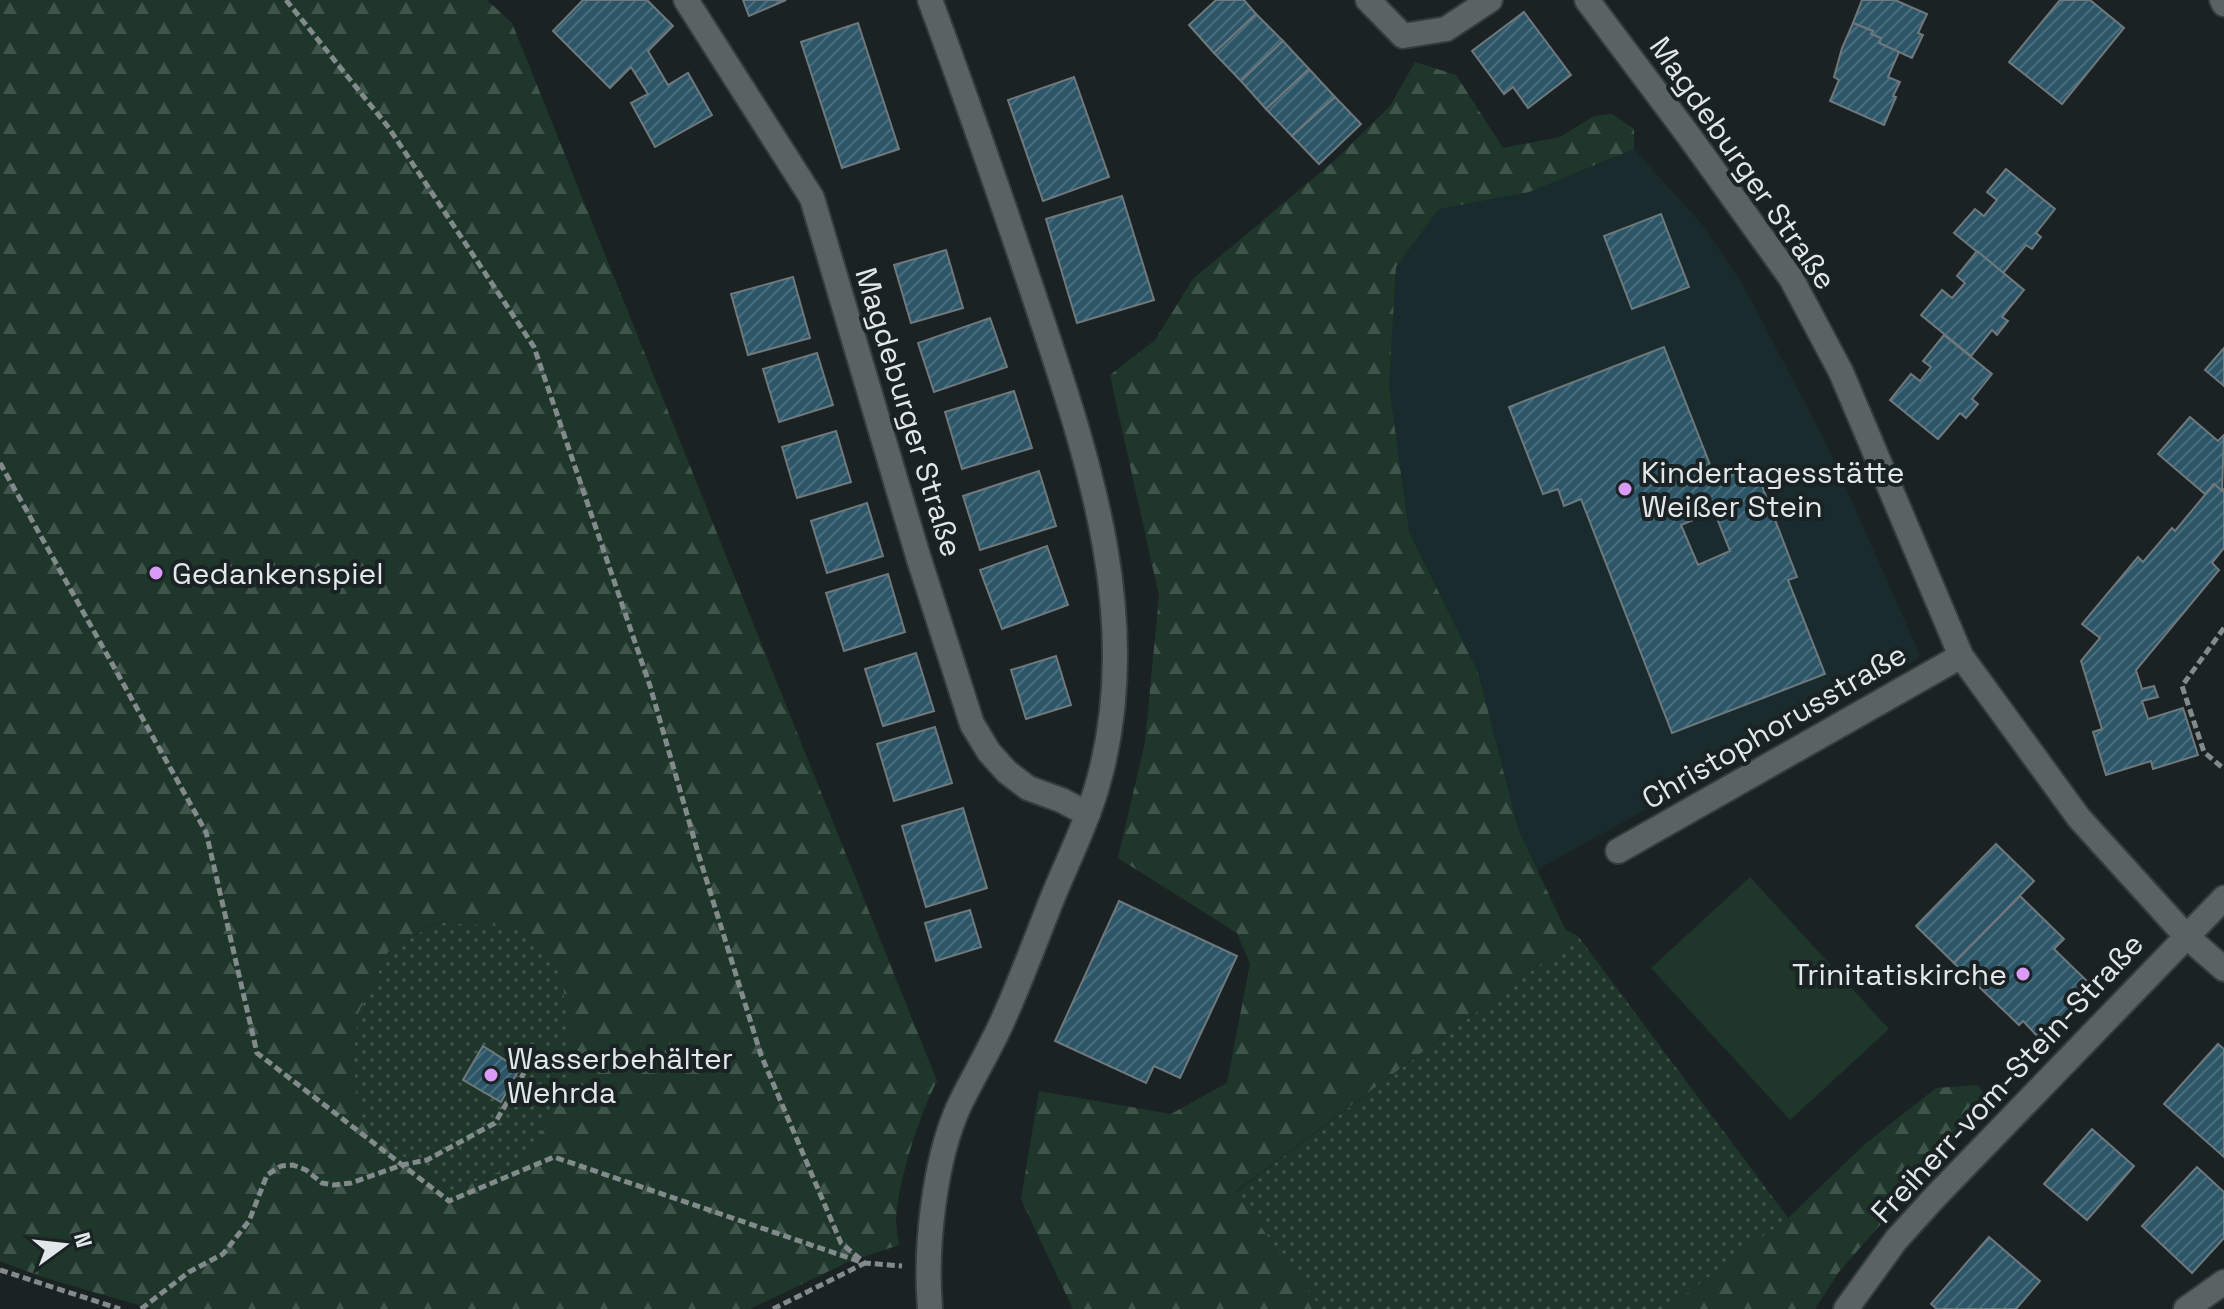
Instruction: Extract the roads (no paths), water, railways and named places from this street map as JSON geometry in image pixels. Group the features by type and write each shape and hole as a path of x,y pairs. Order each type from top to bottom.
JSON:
{"street":[{"name":"Magdeburger Straße","path":"686,0 812,198 918,556 972,724 989,752 1007,772 1028,788 1088,814"},
{"path":"930,0 981,138 1065,388 1100,515 1111,573 1115,624 1114,692 1105,756 1088,814 1021,981 987,1055 958,1108 940,1170 927,1267 930,1309"},
{"path":"1368,0 1403,36 1446,29 1490,0"},
{"name":"Magdeburger Straße","path":"1587,0 1791,278 1841,372 1961,656 2079,818 2186,936 2224,969"},
{"name":"Christophorusstraße","path":"1618,851 1961,656"},
{"name":"Freiherr-vom-Stein-Straße","path":"1846,1309 1905,1230 2224,898"},
{"path":"2186,1309 2224,1282"}],"place":[{"name":"Kindertagesstätte Weißer Stein","path":"1625,489"},
{"name":"Gedankenspiel","path":"156,573"},
{"name":"Trinitatiskirche","path":"2023,974"},
{"name":"Wasserbehälter Wehrda","path":"491,1075"}]}
